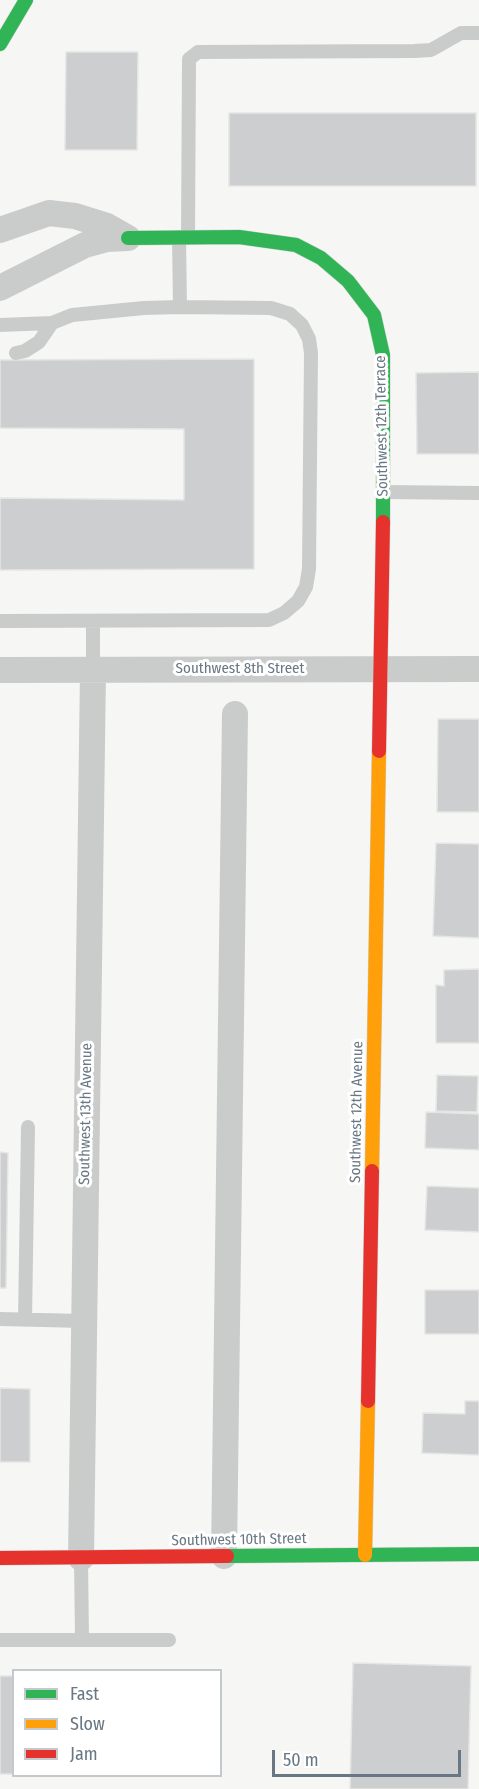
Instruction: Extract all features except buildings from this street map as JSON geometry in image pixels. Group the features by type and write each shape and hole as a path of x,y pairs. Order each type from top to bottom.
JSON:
{"street":[{"path":"0,44 16,8"},
{"name":"Southwest 12th Terrace","path":"0,230 49,213 75,216 107,226 128,238"},
{"name":"Southwest 12th Terrace","path":"0,288 85,245 108,239 128,238 239,237 296,245 321,258 348,281 374,315 383,355 381,669"},
{"name":"Southwest 12th Avenue","path":"365,1555 381,669"},
{"name":"Southwest 8th Street","path":"0,670 479,669"},
{"name":"Southwest 13th Avenue","path":"81,1558 93,670"},
{"path":"224,1556 235,714"},
{"name":"Southwest 10th Street","path":"0,1558 479,1554"}],"lane":[{"path":"180,307 189,59 198,52 431,50 461,33 479,33"},
{"path":"0,325 52,323 72,315 144,308 271,308 290,314 302,326 309,339 311,353 309,568 306,587 298,601 284,613 269,620 0,621"},
{"path":"16,353 25,351 39,342 52,323"},
{"path":"383,492 479,493"},
{"path":"93,622 93,670"},
{"path":"25,1320 28,1127"},
{"path":"0,1319 83,1321"},
{"path":"81,1558 82,1640"},
{"path":"0,1640 169,1640"}],"traffic: fast":[{"path":"0,44 26,0"},
{"path":"128,238 239,237 296,245 321,258 348,281 374,315 383,355 383,522"},
{"path":"227,1556 479,1554"}],"traffic: slow":[{"path":"372,1171 379,751"},
{"path":"365,1555 368,1401"}],"traffic: jam":[{"path":"379,751 383,522"},
{"path":"368,1401 372,1171"},
{"path":"0,1558 227,1556"}]}
